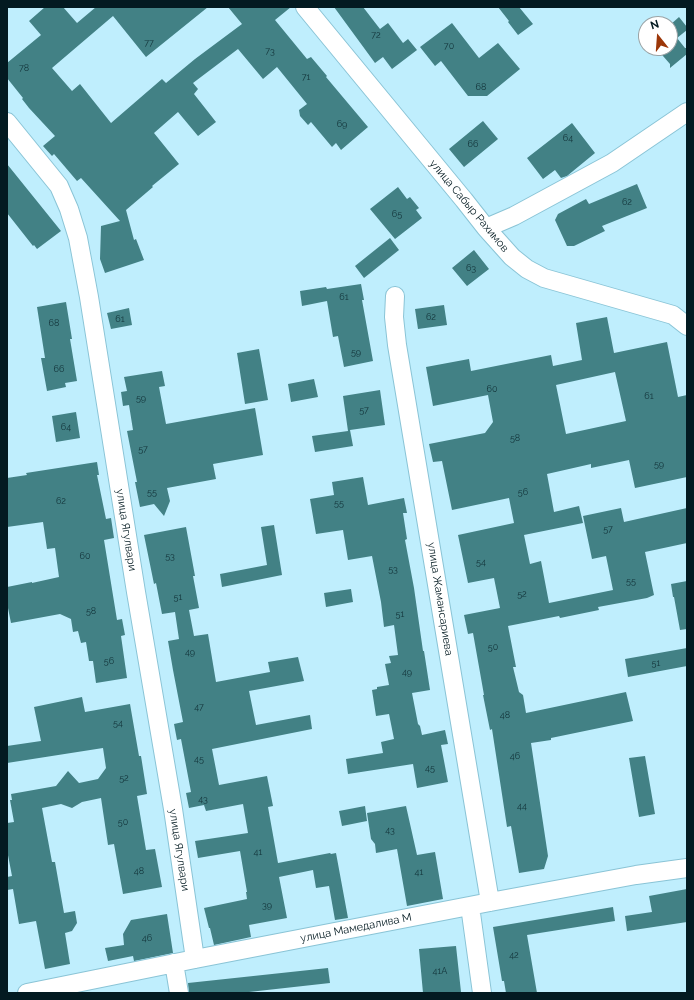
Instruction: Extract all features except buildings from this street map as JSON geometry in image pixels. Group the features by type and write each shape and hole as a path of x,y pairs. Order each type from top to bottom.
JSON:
{"street":[{"name":"улица Сабыр Рахимов","path":"304,7 486,228 512,257 527,269 544,278 673,315 687,326"},
{"path":"486,228 514,216 612,163 687,112"},
{"name":"улица Ягулвари","path":"7,122 59,186 70,209 78,238 90,297 136,592 173,809 195,959"},
{"name":"улица Жамансариева","path":"395,296 394,317 397,345 490,902"},
{"name":"улица Мамедалива М","path":"27,993 490,902 687,868"},
{"path":"470,906 482,993"},
{"path":"174,963 179,993"}]}
